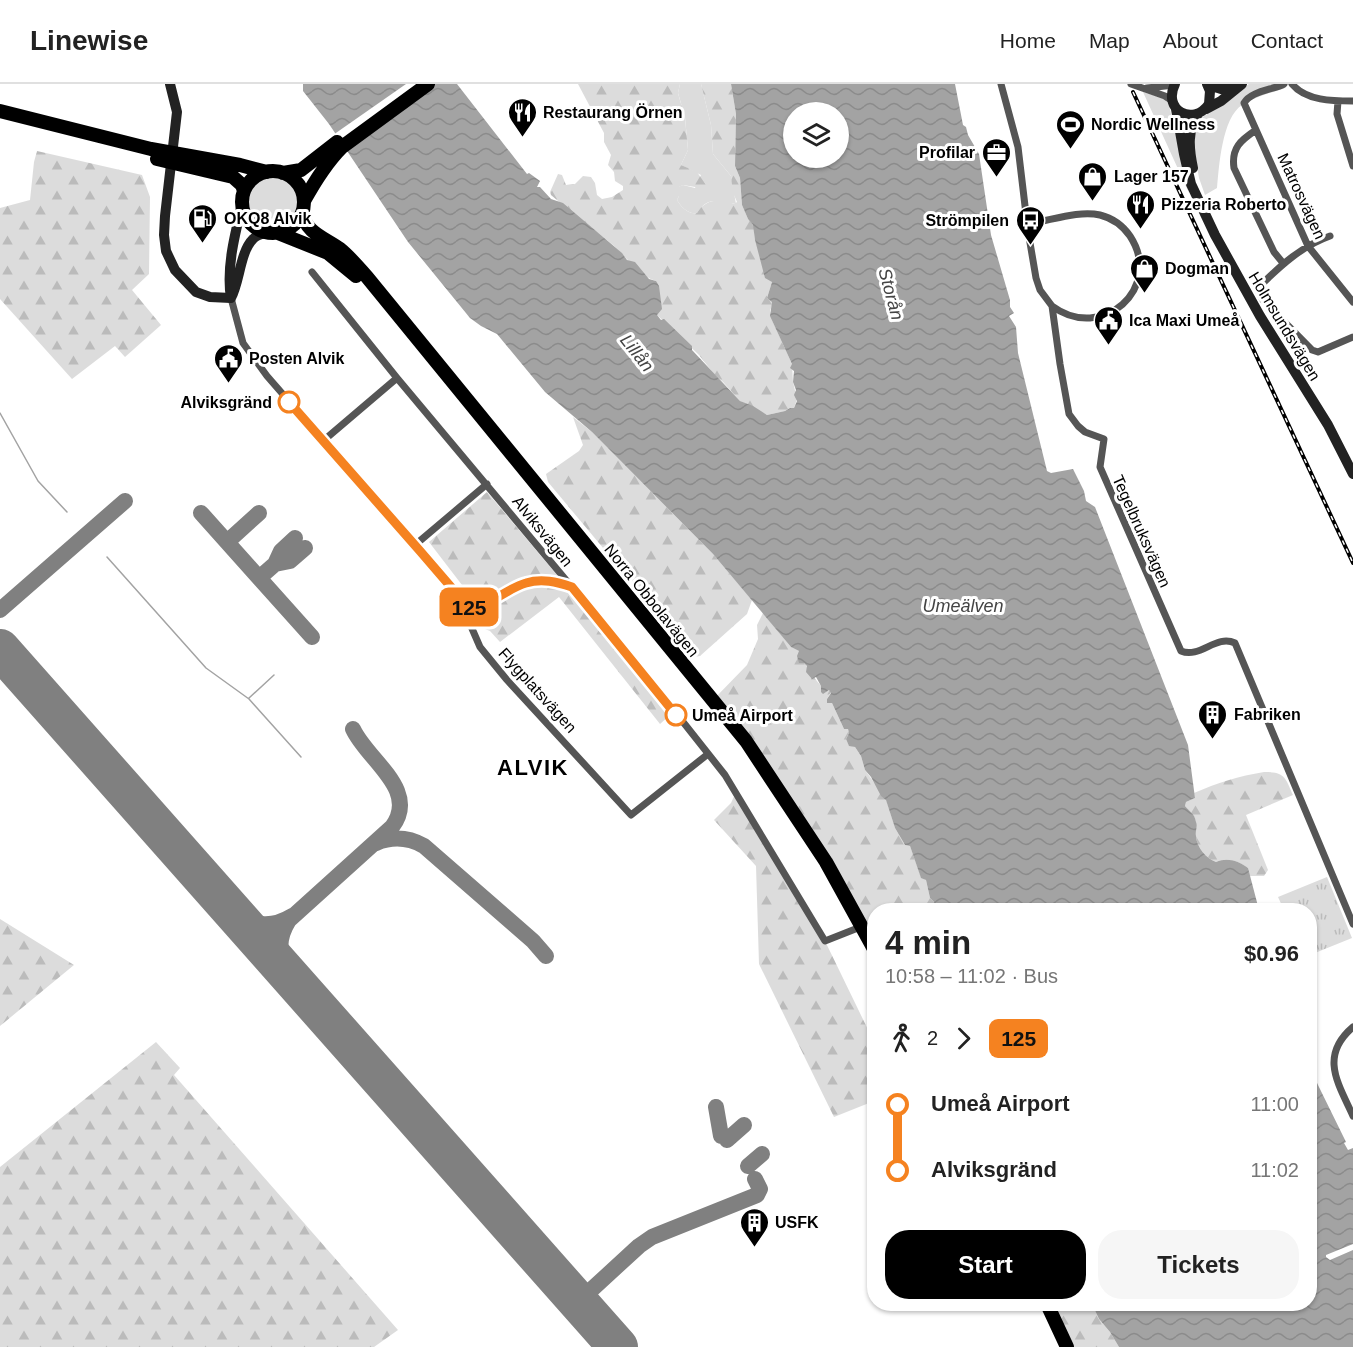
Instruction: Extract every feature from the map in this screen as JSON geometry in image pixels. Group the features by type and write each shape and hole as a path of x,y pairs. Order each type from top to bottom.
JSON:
{"highway":[{"path":"199,163 233,177 242,184 249,222 258,230 272,233 291,228 329,153 418,84"},
{"path":"0,119 199,163 240,165 267,172 283,173 301,170 329,153 428,84"},
{"path":"0,111 150,153"},
{"path":"243,198 254,178 267,172"},
{"path":"283,173 295,180 300,187 303,207"},
{"name":"Norra Obbolavägen","path":"303,207 306,226 348,256 746,741 826,862 867,934"},
{"name":"Norra Obbolavägen","path":"272,233 328,253 377,291"},
{"path":"1050,1311 1067,1347"}],"main road":[{"path":"170,84 177,112 164,235 166,251 175,270 196,292 210,297 231,298 250,243 257,236 272,233"},
{"path":"1208,85 1221,89 1233,84"},
{"path":"1174,105 1182,113 1191,115 1221,101 1242,84"},
{"name":"Holmsundsvägen","path":"1174,85 1174,105 1191,184 1197,192 1236,276 1328,425 1353,474"},
{"name":"Holmsundsvägen","path":"1197,192 1190,133 1193,122 1210,98 1208,85"},
{"name":"Flygplatsvägen","path":"231,298 229,286 231,266 243,198"}],"street":[{"name":"Tegelbruksvägen","path":"1001,84 1018,147 1027,224 1039,287 1053,306 1059,361 1069,414 1084,432 1104,439 1100,467 1178,647 1186,653 1225,640 1235,643 1353,924"},
{"path":"1131,84 1165,96 1174,105"},
{"name":"Matrosvägen","path":"1284,84 1246,99 1244,102 1308,246 1353,302"},
{"path":"1292,84 1309,95 1338,101 1353,101"},
{"path":"1144,89 1174,85"},
{"path":"1338,101 1338,114 1353,166"},
{"path":"1256,130 1238,143 1233,157 1234,168 1274,252 1283,263"},
{"path":"1027,224 1084,214 1103,216 1117,222 1127,232 1137,249 1140,267 1138,278 1131,295 1119,309 1102,317 1083,319 1069,316 1053,306"},
{"path":"1330,236 1308,246 1283,263 1258,290 1260,296 1271,308 1315,351 1353,338"},
{"name":"Alviksvägen","path":"312,272 708,754 731,784 825,941 863,926"},
{"name":"Flygplatsvägen","path":"231,298 238,331 250,354 457,594 480,647 507,680 631,815 708,754"},
{"path":"323,441 397,378"},
{"path":"415,545 487,484"},
{"path":"462,606 480,606 513,588 534,581 551,581 572,587"},
{"path":"1353,1027 1342,1037 1338,1045 1334,1070 1337,1084 1353,1116"}],"green space":[{"path":"578,84 680,84 678,93 685,118 688,150 681,165 697,172 706,185 701,188 683,185 679,187 677,200 685,210 697,213 709,202 723,201 734,204 737,202 733,193 731,176 713,154 711,125 701,84 731,84 736,114 735,166 740,178 742,205 748,219 754,225 755,240 772,282 767,298 773,302 770,311 772,320 792,364 797,399 794,408 767,415 740,401 699,355 657,315 656,281 638,270 613,245 551,195 550,192 558,174 562,175 566,185 575,184 583,176 591,177 595,183 597,195 602,199 612,197 623,190 623,186 615,181 614,172 608,165 611,155 604,142 604,133"},
{"path":"680,84 701,84 711,125 713,154 731,176 736,204 710,202 701,207 697,213 691,213 677,200 678,187 683,185 695,188 701,175 681,165 688,150 685,117 678,93"},
{"path":"1249,84 1286,84 1285,88 1252,100 1235,111 1223,143 1217,188 1205,195 1199,178 1195,154 1195,131 1200,119"},
{"path":"1143,92 1165,99 1169,105 1189,193"},
{"path":"37,151 142,175 150,197 149,274 132,290 161,325 125,357 115,346 72,379 0,299 0,208 30,200"},
{"path":"269,175 279,175 288,179 296,187 300,201 296,215 288,223 279,227 269,227 260,223 252,215 248,206 248,196 252,187 260,179"},
{"path":"573,417 592,432 713,554 752,600 747,614 700,656 694,657 548,482 546,474 579,451 583,445"},
{"path":"487,492 627,658 671,714 660,724 559,597 500,642 490,631 480,627 462,585 429,542"},
{"path":"763,613 791,647 799,651 818,682 826,691 831,692 827,699 832,703 844,729 848,729 846,739 861,756 865,770 886,799 895,828 905,845 910,846 921,877 926,880 930,898 934,902 867,903 867,938 713,700 747,665 758,639 757,625"},
{"path":"1264,772 1276,773 1283,777 1293,795 1246,815 1268,870 1264,876 1249,876 1248,868 1240,863 1232,860 1216,862 1203,852 1198,845 1195,820 1185,806 1186,802 1195,798 1194,793 1228,780"},
{"path":"736,792 825,941 867,1028 867,1104 834,1117 759,964 756,866 714,820 731,803"},
{"path":"1327,877 1352,938 1317,952 1317,903 1281,903 1278,897"},
{"path":"0,919 74,965 0,1026"},
{"path":"156,1042 180,1068 174,1075 398,1330 374,1347 0,1347 0,1167"},
{"path":"1050,1311 1095,1311 1119,1347 1067,1347"}],"water":[{"name":"Umeälven","path":"303,84 457,84 527,174 529,173 540,181 537,187 540,187 551,199 563,203 622,253 627,260 635,262 649,279 656,281 659,286 662,309 657,315 692,346 692,350 740,401 767,415 785,411 794,408 797,401 794,395 796,390 793,382 794,371 790,368 792,364 770,316 772,302 767,298 772,282 765,278 753,225 742,205 740,178 735,166 736,114 731,84 955,84 963,125 979,154 991,235 1010,307 1014,313 1009,316 1016,327 1018,353 1047,471 1051,473 1073,469 1084,491 1086,501 1095,507 1188,745 1195,798 1186,802 1185,806 1193,815 1197,825 1198,845 1209,858 1216,862 1233,860 1248,868 1257,903 934,903 930,898 926,880 921,878 910,846 905,845 895,828 886,800 881,796 865,770 861,756 855,747 849,746 846,739 848,729 844,729 832,703 827,703 831,693 829,690 823,694 821,692 821,686 816,677 812,679 806,672 807,666 799,663 797,656 799,651 791,647 713,554 592,432 545,392 497,334 470,318 408,242 329,124 303,91"},
{"path":"1317,1083 1346,1142 1344,1143 1348,1150 1353,1148 1353,1244 1326,1255 1326,1257 1330,1260 1353,1250 1353,1347 1119,1347 1095,1311 1317,1311"}],"pier":[{"path":"406,84 433,84 343,150 333,135"}],"waterway":[{"path":"0,413 38,481 67,512"},
{"path":"107,557 206,668 249,699 301,757"},
{"path":"249,698 274,675"}],"taxiway":[{"path":"0,610 125,501"},
{"path":"201,513 312,637"},
{"path":"227,542 259,513"},
{"path":"259,578 275,564 281,551 295,538"},
{"path":"275,564 290,561 305,548"},
{"path":"0,645 6,656"},
{"path":"288,974 280,947 282,934 289,920 392,827 399,813 400,800 396,788 353,729"},
{"path":"376,843 400,838 424,846 533,941 546,956"},
{"path":"236,915 264,924 271,924 292,916"},
{"path":"716,1107 721,1136"},
{"path":"727,1140 744,1125"},
{"path":"748,1166 762,1154"},
{"path":"578,1302 639,1246 652,1237 757,1195 760,1189 755,1179"}],"runway":[{"path":"0,649 618,1347"}],"railway":[{"path":"1133,92 1353,563"}],"bus line":[{"name":"125","path":"289,402 457,594 462,606 474,608 480,606 513,588 534,581 551,581 572,587 676,715"}],"place":[{"name":"Restaurang Örnen","path":"522,138"},
{"name":"Nordic Wellness","path":"1070,150"},
{"name":"Profilar","path":"996,178"},
{"name":"Lager 157","path":"1093,202"},
{"name":"Pizzeria Roberto","path":"1140,230"},
{"name":"OKQ8 Alvik","path":"203,244"},
{"name":"Strömpilen","path":"1030,246"},
{"name":"Dogman","path":"1144,294"},
{"name":"Ica Maxi Umeå","path":"1108,346"},
{"name":"Posten Alvik","path":"228,384"},
{"name":"Alviksgränd","path":"289,402"},
{"name":"Umeå Airport","path":"676,715"},
{"name":"Fabriken","path":"1213,740"},
{"name":"USFK","path":"754,1248"}],"district":[{"name":"ALVIK","path":"533,767"}],"water label":[{"name":"Storån","path":"891,294"},
{"name":"Lillån","path":"637,353"}]}
